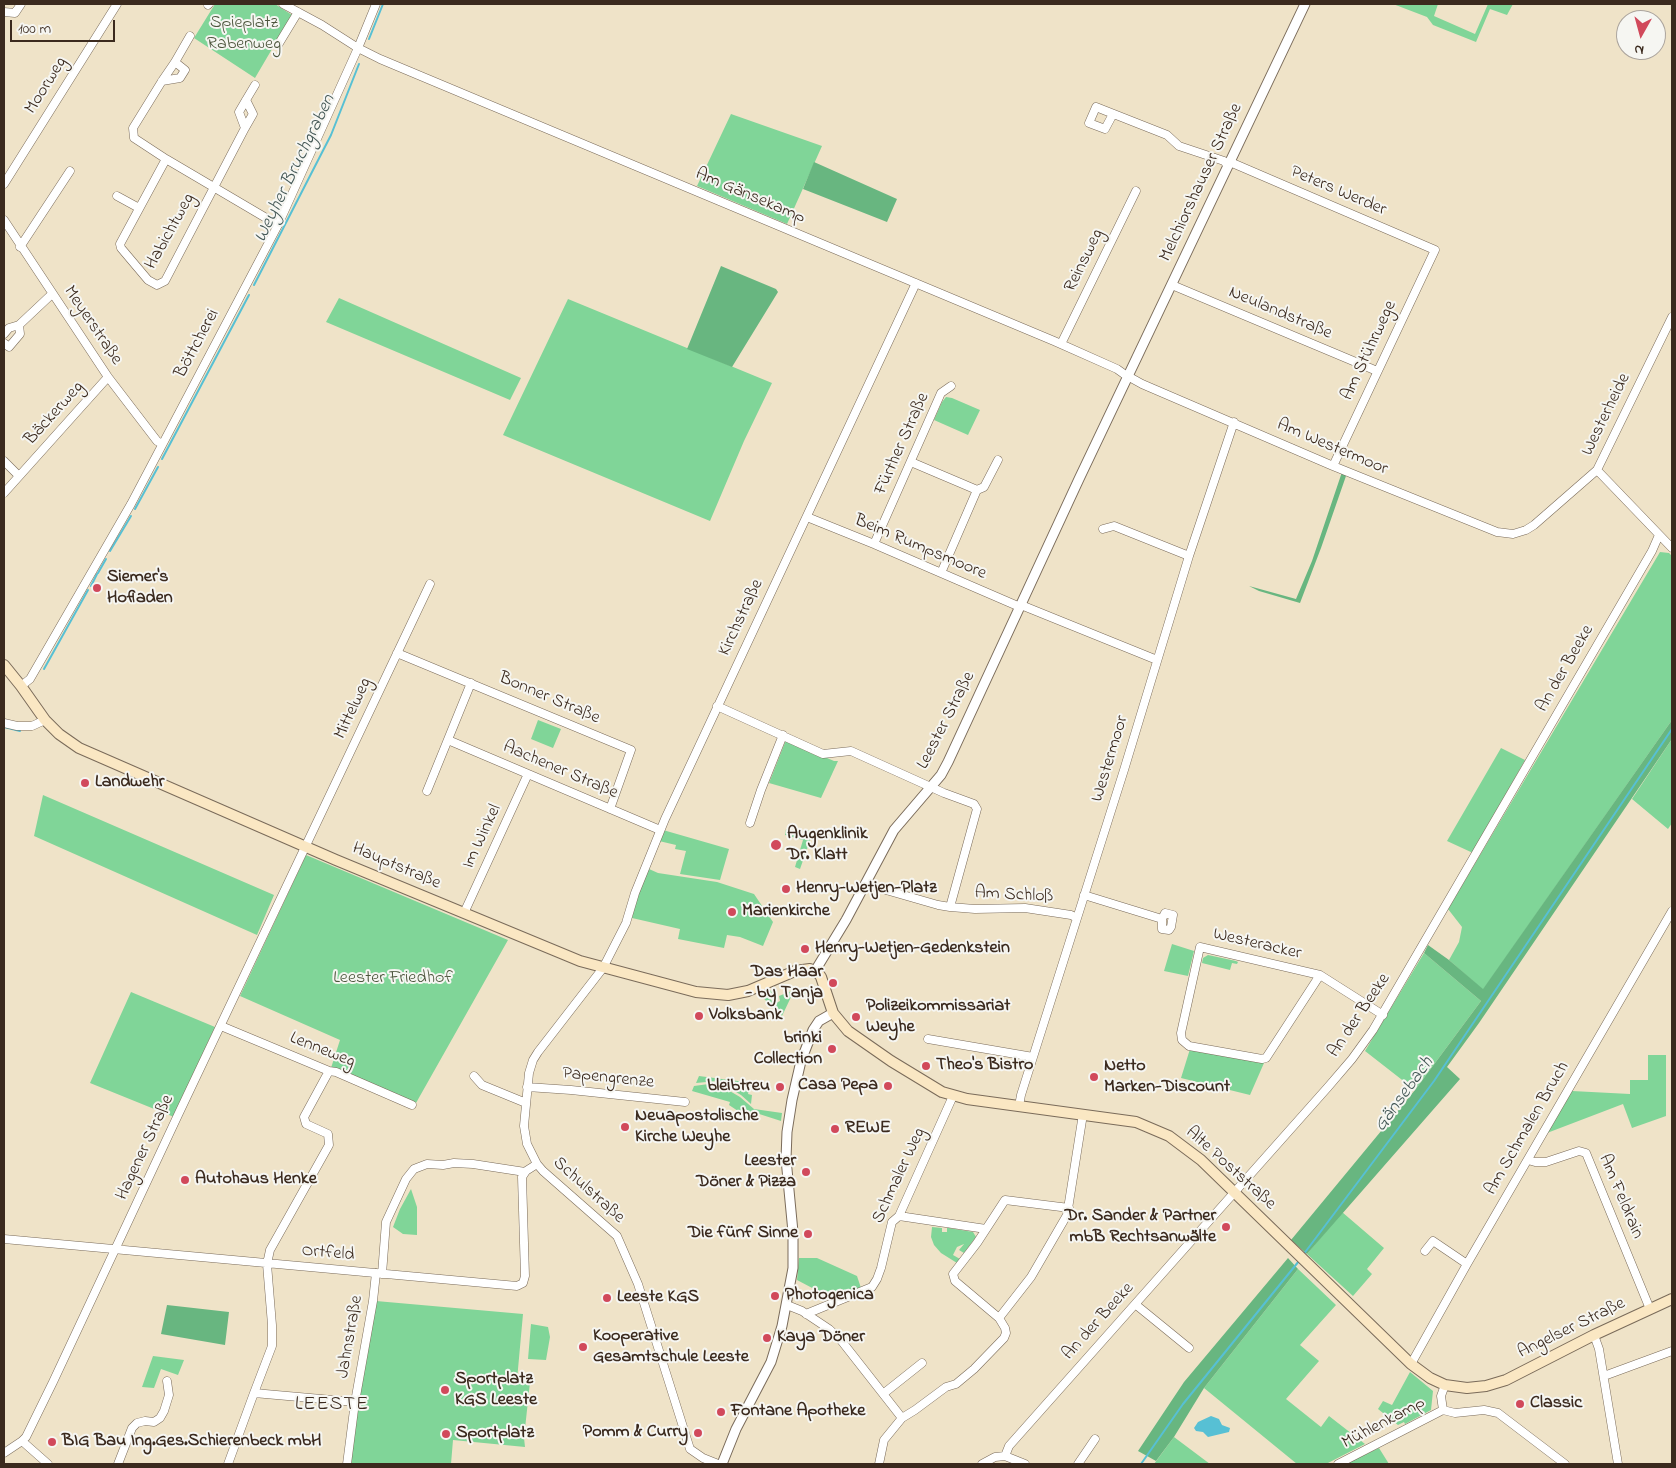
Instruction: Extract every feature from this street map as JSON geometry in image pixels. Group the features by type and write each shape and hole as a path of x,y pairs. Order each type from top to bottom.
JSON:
{"main road":[{"name":"Hauptstraße","path":"4,666 45,720 59,734 79,748 305,847 580,961 696,992 728,996 748,991 795,971 810,969 815,971"},
{"path":"815,971 821,977 832,1013"},
{"name":"Alte Poststraße","path":"832,1013 848,1030 891,1061 922,1081 953,1096 1136,1122 1169,1136 1201,1160 1411,1364 1430,1378 1445,1385 1467,1388 1486,1386"},
{"name":"Angelser Straße","path":"1486,1386 1506,1380 1594,1335 1672,1299"}],"street":[{"path":"4,12 15,13 21,4"},
{"name":"Moorweg","path":"4,184 117,4"},
{"name":"Am Gänsekamp","path":"282,4 322,25 358,48 399,67 1061,344 1117,369 1129,377"},
{"name":"Böttcherei","path":"21,686 30,679 131,504 278,225 376,4"},
{"name":"Melchiorshauser Straße","path":"1129,377 1305,4"},
{"path":"278,45 298,12"},
{"name":"Habichtweg","path":"190,36 133,128 134,138 278,225"},
{"path":"162,81 180,78 185,70 175,62"},
{"path":"245,128 239,112 255,84"},
{"name":"Habichtweg","path":"166,159 120,244 121,248 148,280 157,285 165,281 253,114 246,100"},
{"name":"Peters Werder","path":"1113,114 1167,135 1179,146 1229,164 1435,250"},
{"path":"20,247 70,171"},
{"name":"Reinsweg","path":"1061,344 1136,192"},
{"path":"117,196 139,208"},
{"name":"Meyerstraße","path":"4,220 20,247 108,377 157,441 162,444"},
{"name":"Am Stührwege","path":"1333,466 1435,250"},
{"name":"Kirchstraße","path":"603,968 626,923 634,893 660,830 916,283"},
{"name":"Neulandstraße","path":"1172,285 1377,371"},
{"path":"4,334 9,328 19,325 52,294"},
{"name":"Westerheide","path":"1526,530 1597,470 1672,317"},
{"path":"4,343 9,347 20,334 19,325"},
{"name":"Bäckerweg","path":"4,493 108,377"},
{"name":"Am Westermoor","path":"1129,377 1333,466 1497,532 1513,534 1526,530"},
{"name":"Leester Straße","path":"815,971 894,830 932,786 948,762 1129,377"},
{"name":"Fürther Straße","path":"874,544 941,393 951,386"},
{"name":"Westermoor","path":"1019,1106 1189,556 1234,422"},
{"path":"940,573 978,490 984,487 998,460"},
{"path":"4,461 19,476"},
{"path":"911,462 978,490"},
{"path":"1597,470 1672,548"},
{"name":"Beim Rumpsmoore","path":"807,517 940,573 1157,660"},
{"path":"1103,529 1114,526 1189,556"},
{"name":"An der Beeke","path":"1005,1456 1009,1446 1352,1059 1383,1015 1660,535"},
{"name":"Mittelweg","path":"305,847 430,584"},
{"name":"Bonner Straße","path":"397,653 631,750 610,809"},
{"path":"427,791 471,683"},
{"path":"717,706 825,754 851,751 932,786"},
{"path":"4,723 17,726 32,726 45,720"},
{"path":"750,822 783,735"},
{"name":"Aachener Straße","path":"448,740 660,830"},
{"name":"Im Winkel","path":"464,913 528,774"},
{"name":"Am Schloß","path":"932,786 974,804 977,809 950,907"},
{"name":"Hagener Straße","path":"22,1442 53,1382 305,847"},
{"name":"Am Schloß","path":"865,884 950,907 975,909 1025,908 1077,918"},
{"path":"1084,895 1162,918"},
{"name":"Am Schmalen Bruch","path":"1411,1364 1672,911"},
{"name":"Westeracker","path":"1320,975 1266,1058 1262,1059 1189,1046 1182,1040 1181,1033 1200,947 1320,975 1383,1015"},
{"name":"Schulstraße","path":"603,968 533,1060 529,1073 524,1133 527,1144 537,1164 543,1171 617,1236 636,1278 690,1449 703,1458 720,1464"},
{"path":"720,1464 771,1362 787,1305 793,1261 794,1232 786,1159 790,1119 799,1070 813,1030 819,1021 832,1013"},
{"name":"Lenneweg","path":"221,1026 412,1105"},
{"path":"928,1039 1033,1057"},
{"path":"228,1464 272,1346 267,1264 270,1250 329,1145 328,1134 306,1124 304,1117 330,1071"},
{"path":"474,1076 482,1085 526,1103"},
{"name":"Papengrenze","path":"528,1087 685,1102"},
{"name":"Schmaler Weg","path":"806,1314 872,1287 877,1279 892,1222 899,1216 953,1096"},
{"path":"999,1318 1031,1276 1067,1215 1083,1114"},
{"name":"Am Feldrain","path":"1528,1160 1546,1162 1579,1151 1586,1154 1650,1309"},
{"name":"Jahnstraße","path":"347,1464 355,1402 379,1274 386,1222 406,1179 414,1169 427,1164 473,1164 525,1172"},
{"path":"525,1172 537,1164"},
{"name":"Ortfeld","path":"4,1239 517,1286 523,1283 525,1276 521,1183 525,1172"},
{"path":"879,1464 884,1440 902,1418 946,1386 956,1384 974,1369 1004,1338 1005,1328 999,1318 955,1281 953,1274 1005,1200 1068,1208"},
{"path":"899,1216 986,1229"},
{"path":"1425,1251 1433,1240 1467,1264"},
{"path":"1135,1304 1189,1348"},
{"path":"787,1305 806,1314 829,1329 840,1339 902,1418"},
{"path":"1594,1335 1599,1348 1618,1464"},
{"path":"1604,1376 1672,1351"},
{"path":"883,1394 922,1363"},
{"path":"118,1464 132,1428 137,1423 145,1421 154,1422 164,1412 169,1395 167,1381"},
{"path":"1445,1385 1440,1396 1443,1410 1455,1413 1484,1410 1498,1413 1565,1464"},
{"path":"254,1393 355,1402"},
{"name":"Mühlenkamp","path":"1338,1464 1443,1410"},
{"path":"1078,1464 1095,1439"},
{"path":"4,1453 22,1442 48,1464"},
{"path":"982,1464 995,1457 1005,1456 1025,1464"}],"green space":[{"name":"Spieplatz Rabenweg","path":"215,4 275,4 292,15 255,78 194,38"},
{"path":"1393,4 1438,4 1434,16 1475,34 1488,4 1513,4 1507,15 1490,9 1476,42 1433,25 1427,17"},
{"path":"731,114 822,146 787,224 697,186"},
{"path":"814,162 897,199 887,222 803,189"},
{"path":"721,266 776,289 778,292 732,367 687,349"},
{"path":"339,298 521,378 510,400 326,322"},
{"path":"568,299 772,383 744,441 710,521 503,435"},
{"path":"946,397 980,410 968,435 934,420"},
{"path":"1342,472 1346,476 1300,603 1259,591 1249,586 1296,599 1312,561"},
{"path":"1660,552 1669,553 1672,556 1672,720 1483,990 1449,960 1459,942 1462,927 1448,909"},
{"path":"538,720 561,729 553,748 531,739"},
{"path":"1672,720 1672,739 1447,1067 1460,1079 1307,1254 1291,1240 1415,1090 1481,1001 1424,953 1428,945 1483,989"},
{"path":"1672,739 1672,823 1668,829 1632,799"},
{"path":"786,740 838,761 821,798 769,783"},
{"path":"1501,748 1525,760 1473,853 1447,841"},
{"path":"43,795 274,895 257,935 34,836"},
{"path":"786,829 805,835 807,830 813,832 800,869 795,867 803,840 785,835"},
{"path":"663,830 729,849 720,880 680,874 686,851 675,849 676,845 659,841"},
{"name":"Leester Friedhof","path":"306,855 508,940 416,1103 331,1068 340,1040 240,996"},
{"path":"649,869 658,873 717,882 754,894 773,922 763,946 740,937 727,935 724,948 678,939 680,929 632,918 636,894"},
{"path":"1172,944 1194,951 1188,976 1164,971"},
{"path":"1424,953 1481,1001 1415,1090 1365,1051"},
{"path":"1208,955 1238,962 1237,964 1232,963 1230,970 1202,963 1203,958"},
{"path":"799,988 807,988 818,993 806,993 791,997 782,1016 760,995 770,990 772,992 769,997 774,1004 780,1001 779,996"},
{"path":"131,992 215,1027 174,1117 90,1083"},
{"path":"1190,1049 1264,1063 1250,1095 1181,1078"},
{"path":"1648,1055 1666,1055 1666,1116 1632,1128 1623,1104 1547,1133 1572,1091 1630,1094 1630,1080 1648,1080"},
{"path":"699,1076 753,1083 752,1090 749,1090 748,1094 752,1095 751,1104 741,1095 717,1081 696,1083"},
{"path":"716,1083 740,1097 754,1109 782,1113 781,1121 753,1112 738,1111 729,1105 730,1102 692,1091 694,1086"},
{"path":"411,1189 417,1207 417,1235 403,1234 393,1227"},
{"path":"1342,1212 1384,1248 1367,1269 1372,1274 1353,1296 1307,1254"},
{"path":"932,1227 942,1228 942,1232 947,1232 947,1228 949,1228 973,1232 976,1237 964,1253 959,1250 964,1244 957,1247 953,1255 960,1259 957,1263 941,1253 934,1245 931,1237"},
{"path":"799,1258 817,1258 857,1276 861,1288 835,1300 797,1280"},
{"path":"1288,1258 1298,1269 1204,1388 1174,1437 1156,1461 1138,1451 1184,1382"},
{"path":"1298,1269 1336,1305 1300,1345 1319,1361 1286,1399 1321,1427 1329,1416 1365,1444 1326,1464 1297,1464 1204,1388"},
{"name":"Sportplatz KGS Leeste","path":"376,1301 523,1314 517,1380 530,1382 524,1438 525,1447 453,1440 451,1464 350,1464 359,1398"},
{"path":"167,1305 229,1312 225,1345 161,1334"},
{"path":"531,1324 548,1327 550,1337 546,1360 528,1359"},
{"path":"153,1356 184,1360 178,1375 161,1369 154,1388 142,1387"},
{"path":"1410,1372 1433,1391 1431,1410 1405,1424 1404,1422 1398,1425 1378,1409 1383,1401 1392,1405"},
{"path":"1174,1437 1210,1464 1154,1464"},
{"path":"1379,1448 1389,1464 1345,1464"}],"water":[{"path":"1211,1416 1219,1419 1222,1425 1230,1428 1229,1432 1208,1437 1203,1432 1196,1431 1194,1428 1198,1422"}],"waterway":[{"name":"Weyher Bruchgraben","path":"369,39 383,4"},
{"name":"Weyher Bruchgraben","path":"254,285 331,135 359,64"},
{"name":"Weyher Bruchgraben","path":"162,459 249,295"},
{"name":"Weyher Bruchgraben","path":"135,509 158,467"},
{"name":"Weyher Bruchgraben","path":"110,551 131,516"},
{"name":"Weyher Bruchgraben","path":"98,573 106,559"},
{"name":"Weyher Bruchgraben","path":"91,586 97,574"},
{"name":"Weyher Bruchgraben","path":"44,669 88,590"},
{"name":"Weyher Bruchgraben","path":"4,727 20,731"},
{"name":"Gänsebach","path":"1303,1255 1434,1081 1672,729"},
{"name":"Gänsebach","path":"1141,1464 1183,1404 1299,1261"}],"place":[{"name":"Siemer's Hofladen","path":"97,588"},
{"name":"Landwehr","path":"85,783"},
{"name":"Augenklinik Dr. Klatt","path":"776,845"},
{"name":"Henry-Wetjen-Platz","path":"786,889"},
{"name":"Marienkirche","path":"732,912"},
{"name":"Henry-Wetjen-Gedenkstein","path":"805,949"},
{"name":"Das Haar - by Tanja","path":"833,983"},
{"name":"Volksbank","path":"699,1016"},
{"name":"Polizeikommissariat Weyhe","path":"856,1017"},
{"name":"brinki Collection","path":"832,1049"},
{"name":"Theo's Bistro","path":"926,1066"},
{"name":"Netto Marken-Discount","path":"1094,1077"},
{"name":"Casa Pepa","path":"888,1086"},
{"name":"bleibtreu","path":"780,1087"},
{"name":"Neuapostolische Kirche Weyhe","path":"625,1127"},
{"name":"REWE","path":"835,1129"},
{"name":"Leester Döner & Pizza","path":"806,1172"},
{"name":"Autohaus Henke","path":"185,1180"},
{"name":"Dr. Sander & Partner mbB Rechtsanwälte","path":"1226,1227"},
{"name":"Die fünf Sinne","path":"808,1234"},
{"name":"Photogenica","path":"775,1296"},
{"name":"Leeste KGS","path":"607,1298"},
{"name":"Kaya Döner","path":"767,1338"},
{"name":"Kooperative Gesamtschule Leeste","path":"583,1347"},
{"name":"Sportplatz KGS Leeste","path":"445,1390"},
{"name":"Classic","path":"1520,1404"},
{"name":"Fontane Apotheke","path":"721,1412"},
{"name":"Pomm & Curry","path":"698,1433"},
{"name":"Sportplatz","path":"446,1434"},
{"name":"BIG Bau Ing.Ges.Schierenbeck mbH","path":"52,1442"}],"district":[{"name":"LEESTE","path":"332,1406"}]}
